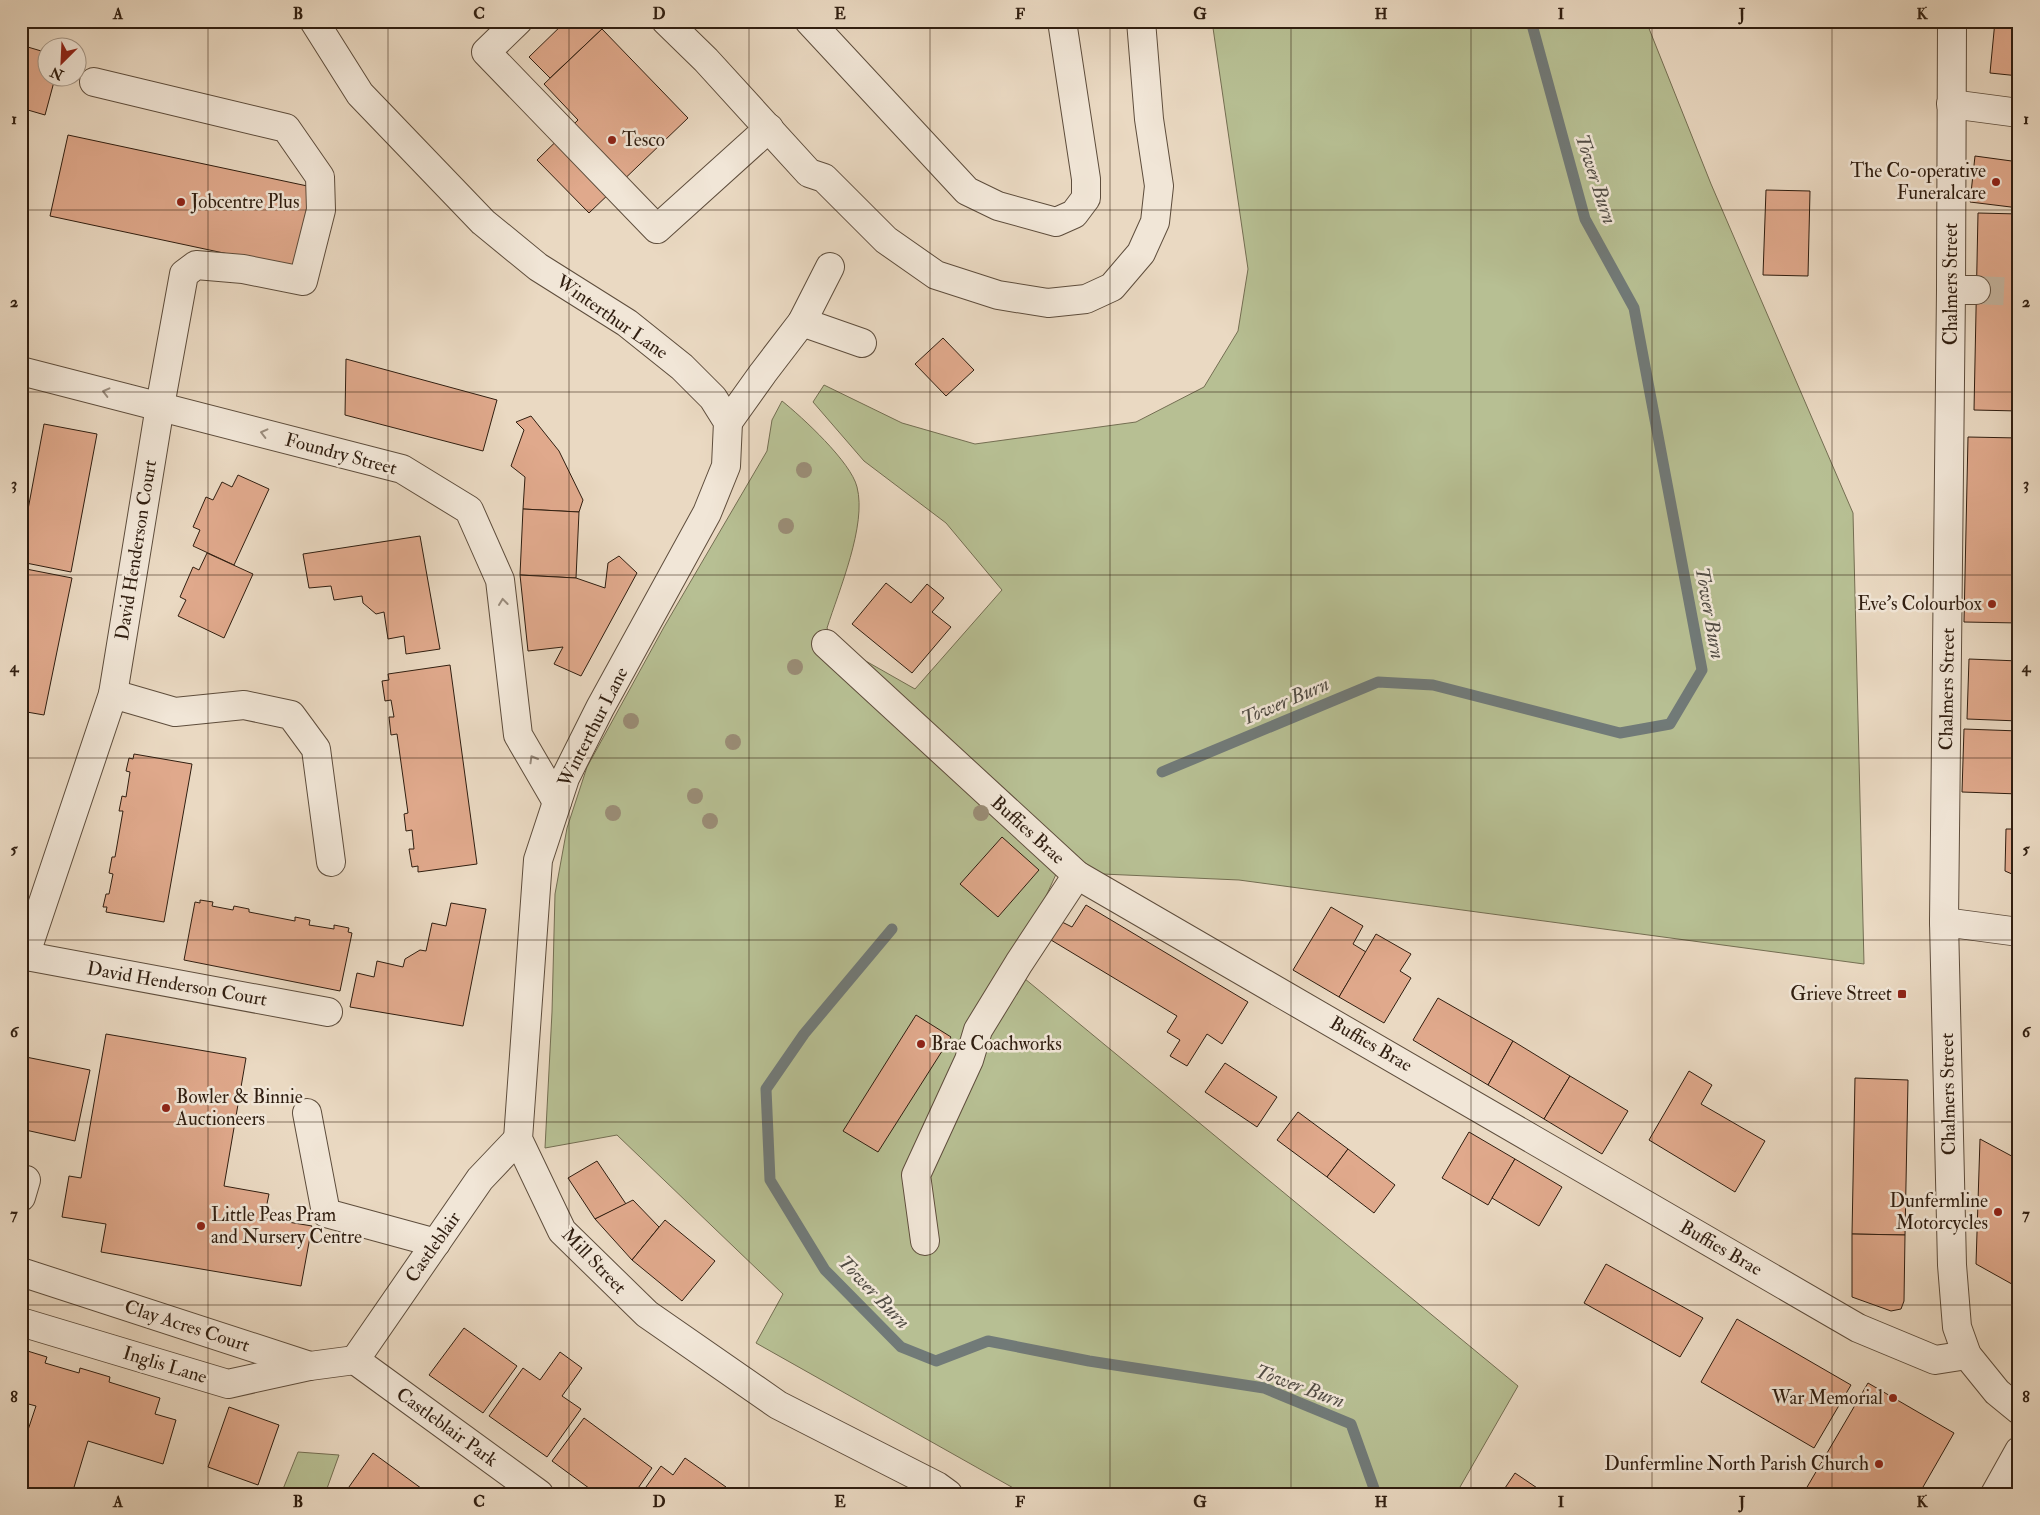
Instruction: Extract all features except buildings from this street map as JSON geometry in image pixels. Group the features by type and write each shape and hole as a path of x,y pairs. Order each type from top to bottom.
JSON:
{"street":[{"name":"Winterthur Lane","path":"314,21 360,94 483,222 538,267 627,323 682,367 713,398 728,422 726,466 707,513 600,708 566,778 557,802"},
{"path":"518,21 486,52 657,228 769,128"},
{"path":"666,21 706,60 809,173 824,178 886,240 936,275 998,295 1048,303 1086,299 1112,287 1141,253 1155,222 1159,186 1149,118 1141,21"},
{"path":"809,21 967,191 998,206 1056,222 1074,214 1086,198 1086,178 1062,21"},
{"name":"Chalmers Street","path":"1952,21 1951,104 1964,290 1944,922 1952,1265 1957,1327 1967,1355 1997,1392 2019,1410"},
{"name":"David Henderson Court","path":"94,82 286,128 320,177 321,210 303,281 243,270 196,265 184,274 160,406 113,694 23,956 328,1012"},
{"path":"1951,104 2019,113"},
{"path":"728,422 762,373 802,322 830,266"},
{"path":"802,322 862,342"},
{"name":"Foundry Street","path":"21,371 402,469 469,510 500,580 518,735 557,802"},
{"name":"Buffies Brae","path":"826,644 1077,875 1858,1328 1935,1360 1967,1355"},
{"path":"113,694 176,712 244,705 291,715 316,749 331,862"},
{"name":"Mill Street","path":"557,802 538,860 518,1139 562,1231 647,1314 778,1405 937,1486 948,1494"},
{"path":"925,1241 916,1175 968,1060 978,1030 1019,963 1077,875"},
{"path":"1944,922 2019,932"},
{"path":"307,1112 326,1213 436,1243"},
{"name":"Castleblair","path":"354,1360 480,1179 518,1139"},
{"path":"21,1179 26,1180 21,1197"},
{"name":"Clay Acres Court","path":"21,1272 310,1366 354,1360"},
{"name":"Inglis Lane","path":"21,1322 228,1384 310,1366"},
{"name":"Castleblair Park","path":"354,1360 539,1494"},
{"path":"1995,1494 2019,1451"}],"green space":[{"path":"1212,21 1646,21 1711,184 1853,513 1864,964 1239,880 1057,872 1013,969 1518,1386 1456,1494 1024,1494 756,1343 783,1294 617,1135 545,1148 552,1012 555,894 567,828 587,767 664,627 767,451 772,420 782,401 836,453 846,465 857,487 859,502 855,538 827,628 834,643 915,689 1002,590 946,523 864,461 813,402 824,385 902,423 975,444 1136,422 1204,387 1238,331 1248,269"},
{"path":"298,1452 339,1455 325,1494 281,1494"}],"waterway":[{"name":"Tower Burn","path":"1162,772 1378,682 1433,685 1620,733 1670,724 1702,670 1634,308 1585,219 1531,21"},
{"name":"Tower Burn","path":"892,929 804,1034 766,1089 770,1180 825,1270 901,1347 936,1361 988,1341 1089,1361 1264,1388 1351,1424 1376,1494"}],"tunnel":[{"path":"1976,290 2019,292"}],"place":[{"name":"Tesco","path":"612,140"},
{"name":"The Co-operative Funeralcare","path":"1996,182"},
{"name":"Jobcentre Plus","path":"181,202"},
{"name":"Eve's Colourbox","path":"1992,604"},
{"name":"Grieve Street","path":"1902,994"},
{"name":"Brae Coachworks","path":"921,1044"},
{"name":"Bowler & Binnie Auctioneers","path":"166,1108"},
{"name":"Dunfermline Motorcycles","path":"1998,1212"},
{"name":"Little Peas Pram and Nursery Centre","path":"201,1226"},
{"name":"War Memorial","path":"1893,1398"},
{"name":"Dunfermline North Parish Church","path":"1879,1464"}]}
